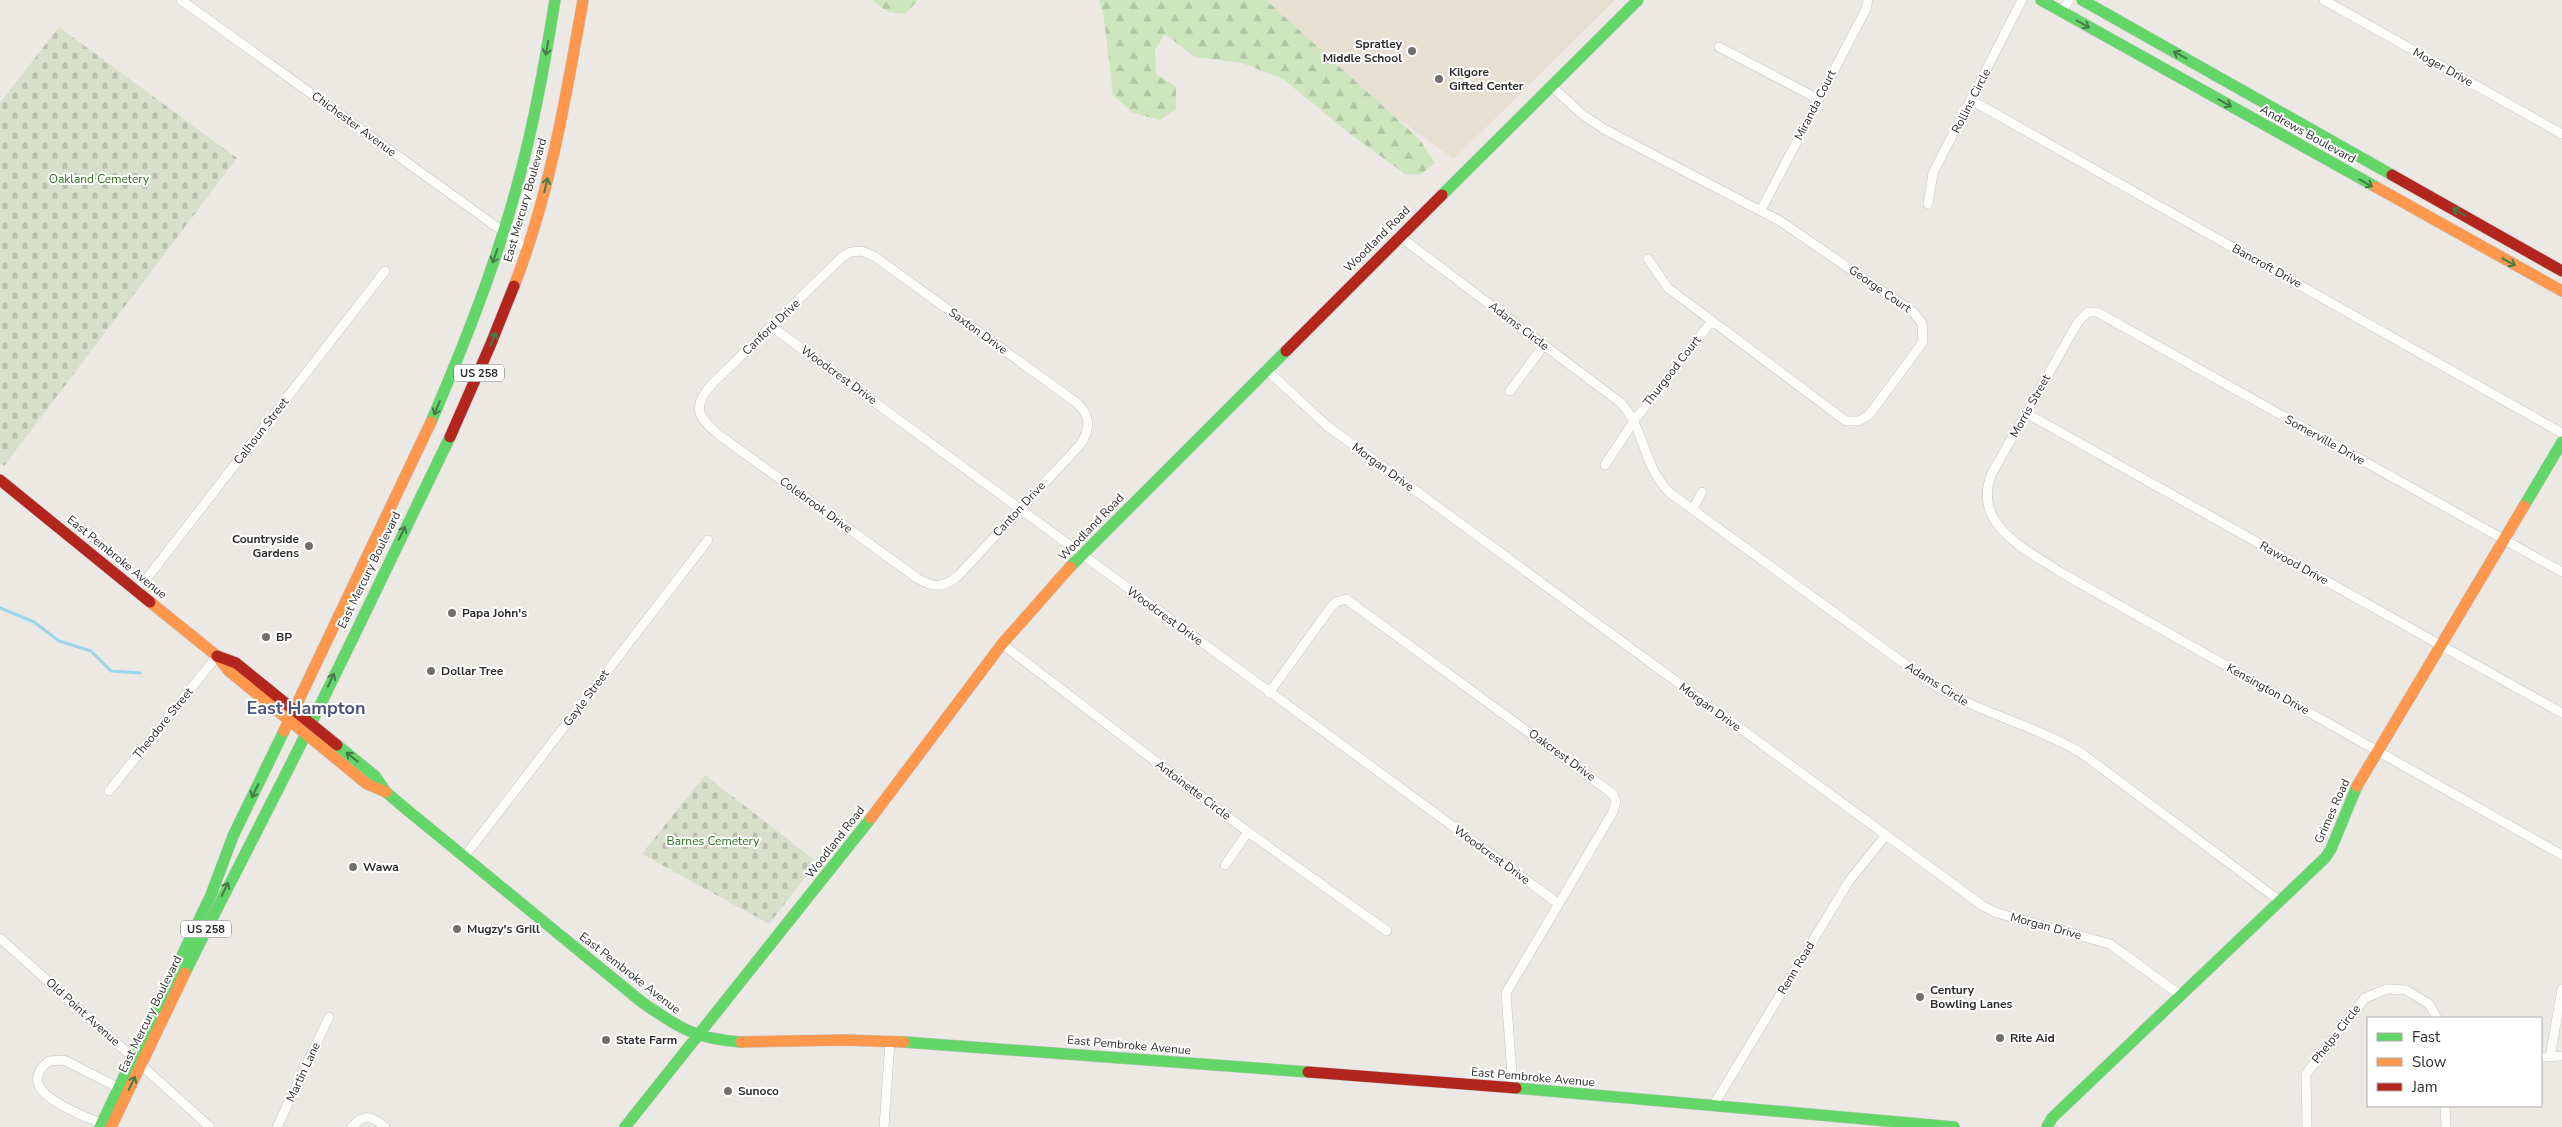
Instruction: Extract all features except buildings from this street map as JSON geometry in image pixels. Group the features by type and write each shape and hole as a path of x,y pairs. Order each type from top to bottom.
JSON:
{"main road":[{"name":"East Mercury Boulevard","path":"104,1126 119,1088 137,1062 208,903 233,836 420,448 478,307 504,231 539,97 555,0"},
{"name":"East Mercury Boulevard","path":"104,1126 225,888 269,808 475,383 507,306 556,143 583,0"},
{"name":"Woodland Road","path":"625,1127 828,874 1002,644 1082,555 1399,236 1638,0"},
{"name":"Andrews Boulevard","path":"2040,0 2562,291"},
{"name":"Andrews Boulevard","path":"2082,0 2562,271"},
{"name":"Grimes Road","path":"2047,1127 2052,1118 2328,854 2349,802 2562,442"},
{"name":"East Pembroke Avenue","path":"0,480 217,656 229,671 375,776 386,792 656,1013 679,1028 699,1036 726,1042 890,1041 1513,1088 1713,1106 1882,1124 1954,1127"}],"street":[{"name":"Chichester Avenue","path":"181,0 526,248"},
{"name":"Miranda Court","path":"1761,210 1866,9 1868,0"},
{"name":"Rollins Circle","path":"1928,204 1933,173 2022,0"},
{"path":"2062,12 2069,0"},
{"name":"Moger Drive","path":"2324,0 2562,134"},
{"path":"1719,47 1818,99"},
{"name":"George Court","path":"1551,86 1584,115 1604,129 1761,210 1794,230 1914,312 1922,323 1923,342 1874,410 1864,419 1852,422 1840,418 1710,322 1668,288 1648,259"},
{"name":"Bancroft Drive","path":"1971,100 2562,433"},
{"name":"Adams Circle","path":"1399,236 1615,398 1634,421 1654,475 1670,493 1937,687 1968,704 2044,733 2080,752 2280,901"},
{"name":"Canford Drive","path":"699,412 700,399 705,392 842,257 856,250"},
{"name":"Saxton Drive","path":"856,250 874,256 1077,403 1087,416 1089,424"},
{"name":"Calhoun Street","path":"137,591 385,271"},
{"name":"Morris Street","path":"1987,507 1989,481 2078,322 2088,312"},
{"name":"Somerville Drive","path":"2088,312 2103,315 2562,572"},
{"name":"Thurgood Court","path":"1634,421 1710,322"},
{"name":"Woodcrest Drive","path":"772,327 1559,904"},
{"path":"1510,390 1544,345"},
{"name":"Morgan Drive","path":"1266,369 1326,425 1983,906 1996,913 2110,944 2180,995"},
{"name":"Colebrook Drive","path":"699,412 703,420 719,435 909,573 925,583 940,586"},
{"name":"Rawood Drive","path":"2026,413 2562,713"},
{"path":"1606,465 1634,421"},
{"name":"Canton Drive","path":"940,586 958,576 1020,507 1080,445 1088,432 1089,424"},
{"path":"1693,509 1702,492"},
{"name":"Kensington Drive","path":"1987,507 1990,516 2003,531 2060,572 2562,855"},
{"name":"Gayle Street","path":"464,857 708,540"},
{"name":"Oakcrest Drive","path":"1269,693 1331,607 1340,600 1351,601 1613,794 1616,801 1613,812 1506,993 1513,1088"},
{"name":"Antoinette Circle","path":"1002,644 1248,832 1386,931"},
{"name":"Theodore Street","path":"109,791 217,656"},
{"path":"1225,866 1248,832"},
{"name":"Renn Road","path":"1713,1106 1849,881 1886,835"},
{"name":"Old Point Avenue","path":"0,938 210,1127"},
{"name":"Phelps Circle","path":"2306,1127 2306,1074 2365,998 2387,989 2406,990 2430,1004 2436,1017"},
{"path":"2562,989 2545,1057 2562,1056"},
{"name":"Martin Lane","path":"278,1127 328,1017"},
{"path":"884,1127 890,1041"},
{"path":"104,1126 42,1093 38,1074 49,1061 64,1060 119,1088"},
{"path":"2445,1107 2446,1127"},
{"path":"352,1127 358,1120 366,1116 375,1118 385,1127"}],"shaded area":[{"name":"Kilgore Gifted Center","path":"1233,0 1615,0 1454,159"}],"green space":[{"path":"872,0 918,0 905,14 888,12"},
{"path":"1099,0 1266,0 1419,139 1435,163 1420,175 1405,174 1350,134 1283,79 1242,63 1195,57 1165,34 1155,50 1156,74 1176,87 1176,109 1160,120 1133,113 1113,95 1104,19"},
{"name":"Oakland Cemetery","path":"59,27 237,158 4,466 0,463 0,103"},
{"name":"Barnes Cemetery","path":"705,775 817,862 769,924 642,854"}],"waterway":[{"path":"0,608 34,622 59,641 91,651 111,671 140,673"}],"traffic: fast":[{"path":"431,422 478,306 508,216 534,117 555,0"},
{"path":"1442,195 1638,0"},
{"path":"2041,0 2376,187"},
{"path":"2082,0 2392,175"},
{"path":"1070,567 1286,351"},
{"path":"185,973 315,715 450,437"},
{"path":"2524,506 2562,442"},
{"path":"100,1127 211,895 233,836 284,731"},
{"path":"337,745 375,776 386,792 406,809 643,1003 689,1031 712,1038 741,1042"},
{"path":"2047,1127 2052,1118 2325,858 2331,849 2357,786"},
{"path":"625,1127 871,818"},
{"path":"904,1042 1308,1072"},
{"path":"1516,1088 1954,1127"}],"traffic: slow":[{"path":"514,286 538,216 556,145 583,0"},
{"path":"2376,187 2562,291"},
{"path":"284,731 431,422"},
{"path":"2357,786 2524,506"},
{"path":"871,818 1002,644 1070,567"},
{"path":"150,602 217,656 229,671 367,784 386,792"},
{"path":"111,1127 185,973"},
{"path":"741,1042 844,1040 904,1042"}],"traffic: jam":[{"path":"2392,175 2562,271"},
{"path":"1286,351 1442,195"},
{"path":"450,437 514,286"},
{"path":"0,480 150,602"},
{"path":"217,656 236,663 337,745"},
{"path":"1308,1072 1516,1088"}],"place":[{"name":"Spratley Middle School","path":"1412,51"},
{"name":"Kilgore Gifted Center","path":"1439,79"},
{"name":"Countryside Gardens","path":"309,546"},
{"name":"Papa John's","path":"452,613"},
{"name":"BP","path":"266,637"},
{"name":"Dollar Tree","path":"431,671"},
{"name":"Wawa","path":"353,867"},
{"name":"Mugzy's Grill","path":"457,929"},
{"name":"Century Bowling Lanes","path":"1920,997"},
{"name":"Rite Aid","path":"2000,1038"},
{"name":"State Farm","path":"606,1040"},
{"name":"Sunoco","path":"728,1091"}],"district":[{"name":"East Hampton","path":"306,708"}]}
